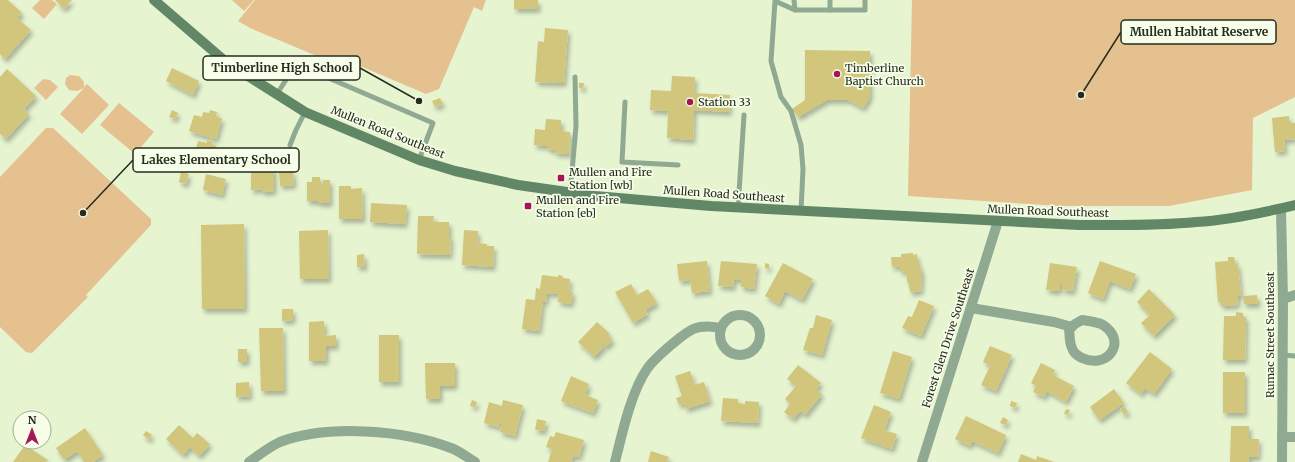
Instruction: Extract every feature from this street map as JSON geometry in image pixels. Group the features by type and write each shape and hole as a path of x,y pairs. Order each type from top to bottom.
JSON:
{"street":[{"name":"Mullen Road Southeast","path":"154,0 226,62 305,112 419,160 470,175 518,185 570,194 738,208 1079,225 1138,225 1217,220 1295,205"},
{"name":"Rumac Street Southeast","path":"1280,209 1283,299 1282,462"},
{"name":"Forest Glen Drive Southeast","path":"922,462 998,221"},
{"path":"1283,299 1295,295"},
{"path":"971,308 1054,322 1072,327"},
{"path":"734,315 746,315 757,323 760,335 759,342 752,352 740,355 733,354 728,351 720,341 720,328 723,323 734,315"},
{"path":"1082,320 1103,325 1110,332 1114,340 1114,350 1110,355 1102,360 1090,362 1079,356 1072,348 1069,329 1072,327 1082,320"},
{"path":"614,462 622,432 639,382 648,367 684,334 695,328 708,326 720,328"},
{"path":"249,462 261,453 280,443 310,435 364,432 425,439 453,449 475,462"},
{"path":"1282,437 1295,437"}],"lane":[{"path":"794,0 794,10"},
{"path":"830,0 830,10"},
{"path":"801,211 803,169 801,146 791,111 781,97 772,62 775,1 794,10 865,10 865,0"},
{"path":"277,94 296,64 433,123 419,160"},
{"path":"570,194 576,126 575,77"},
{"path":"626,102 622,162 678,165"},
{"path":"290,145 305,112"},
{"path":"738,208 744,115"},
{"path":"1283,355 1295,356"}],"shaded area":[{"path":"40,0 52,0 57,4 44,19 32,8"},
{"path":"232,0 254,0 244,11"},
{"path":"255,0 486,0 482,11 474,7 439,89 426,94 346,60 343,67 250,28 238,21"},
{"path":"912,0 1295,0 1295,97 1253,118 1252,190 1169,206 1059,206 908,196"},
{"path":"70,75 79,76 84,82 84,87 87,84 109,105 82,134 60,114 84,88 77,91 69,90 65,84 66,78"},
{"path":"43,79 50,80 58,87 46,100 34,88"},
{"path":"119,103 154,132 135,154 100,125"},
{"path":"46,128 53,128 151,219 151,225 86,295 88,297 32,353 26,352 0,327 0,177"}],"building":[{"path":"0,0 8,0 22,13 17,18 31,30 5,59 0,54"},
{"path":"55,0 72,0 64,9"},
{"path":"514,0 538,0 538,9 514,9"},
{"path":"545,28 568,30 564,83 535,82 538,41 544,42"},
{"name":"Timberline Baptist Church","path":"805,50 870,51 870,97 863,108 848,100 827,100 798,117 792,109 805,100"},
{"path":"172,68 199,81 193,95 166,81"},
{"path":"7,69 36,96 24,109 29,114 6,139 0,134 0,77"},
{"name":"Station 33","path":"672,76 695,77 694,93 730,95 729,112 694,110 693,140 667,138 668,111 650,110 651,90 671,91"},
{"path":"579,83 584,83 583,89 579,88"},
{"path":"440,98 443,104 435,107 432,101"},
{"path":"172,110 178,113 175,119 169,117"},
{"path":"210,110 217,112 216,117 222,118 216,139 189,131 194,115 202,117 203,112 209,113"},
{"path":"1289,116 1289,123 1295,123 1295,139 1284,140 1285,151 1275,152 1272,118"},
{"path":"546,119 561,120 561,131 570,132 569,154 555,153 555,150 547,149 547,146 534,145 535,129 545,130"},
{"path":"207,140 213,141 212,144 216,146 214,154 196,149 198,141 207,143"},
{"path":"256,166 263,166 263,172 266,172 266,168 274,168 274,191 262,192 262,189 251,190 251,170 256,170"},
{"path":"293,171 294,185 280,186 279,172"},
{"path":"181,172 189,174 186,184 179,182"},
{"path":"206,174 226,179 222,195 203,190"},
{"path":"312,177 320,177 320,184 323,184 323,180 330,180 330,203 307,201 307,182 312,182"},
{"path":"339,186 351,186 351,189 362,188 363,219 339,219"},
{"path":"371,203 407,205 405,224 370,222"},
{"path":"418,216 434,216 433,222 449,222 449,237 451,237 450,255 417,254"},
{"path":"244,224 245,309 202,309 201,225"},
{"path":"328,230 329,279 300,279 299,231"},
{"path":"464,230 478,231 477,246 478,243 487,244 487,246 494,246 493,267 462,265"},
{"path":"913,253 913,255 917,254 918,263 922,272 921,291 910,292 906,271 900,272 900,266 892,267 891,257 901,257 901,254"},
{"path":"364,254 365,267 357,267 357,255"},
{"path":"1228,257 1234,257 1236,265 1238,264 1241,295 1238,296 1237,305 1221,306 1221,302 1218,302 1215,262 1228,261"},
{"path":"707,261 710,291 692,293 690,280 679,281 677,264"},
{"path":"721,261 757,264 754,289 741,287 741,280 734,279 733,287 718,286"},
{"path":"1100,261 1136,274 1130,289 1110,281 1103,299 1088,293"},
{"path":"765,263 769,264 769,269 765,268"},
{"path":"783,263 813,279 802,300 785,291 779,304 765,296"},
{"path":"1050,263 1077,267 1073,291 1062,290 1063,285 1060,285 1059,291 1046,290"},
{"path":"542,275 558,277 558,275 563,276 562,278 570,279 569,291 573,292 571,304 558,302 559,294 547,293 546,302 543,301 539,331 522,329 526,299 535,300 536,288 540,289"},
{"path":"631,284 637,295 648,289 657,303 645,310 648,314 633,323 615,292"},
{"path":"1149,289 1175,315 1154,336 1141,323 1150,315 1137,302"},
{"path":"1257,295 1258,304 1244,304 1243,296"},
{"path":"919,300 934,306 921,336 902,328 908,316 912,317"},
{"path":"282,309 293,309 293,320 282,321"},
{"path":"1236,312 1243,313 1243,317 1246,317 1245,360 1223,360 1224,316 1236,316"},
{"path":"816,315 832,320 822,355 803,350 810,328 813,328"},
{"path":"324,321 325,336 336,335 336,346 326,346 326,361 309,361 309,322"},
{"path":"597,322 610,334 608,336 613,340 606,347 602,343 601,344 604,347 594,357 578,342"},
{"path":"259,328 283,328 284,391 261,391"},
{"path":"379,335 399,335 399,382 379,382"},
{"path":"990,346 1012,355 996,391 981,385 990,366 983,362"},
{"path":"238,349 247,349 247,362 238,362"},
{"path":"893,351 912,357 899,399 880,393"},
{"path":"1150,352 1172,369 1154,394 1145,388 1141,394 1126,383"},
{"path":"425,363 455,363 455,386 440,386 440,399 426,399"},
{"path":"1041,363 1055,370 1053,375 1074,386 1066,402 1047,391 1044,397 1033,392 1036,386 1031,383"},
{"path":"798,365 821,383 816,389 822,394 805,415 800,411 793,419 784,412 790,404 785,399 796,386 787,379"},
{"path":"690,371 695,385 704,382 710,401 686,409 684,403 679,405 676,398 682,396 675,376"},
{"path":"1223,372 1245,372 1245,413 1223,413"},
{"path":"571,376 589,384 585,395 598,400 593,413 561,401"},
{"path":"249,382 250,396 236,397 236,383"},
{"path":"1114,389 1124,403 1099,420 1090,407"},
{"path":"723,398 738,399 738,403 745,404 745,401 759,402 758,423 721,421"},
{"path":"472,400 477,402 475,407 470,406"},
{"path":"503,400 523,405 515,436 500,432 501,421 499,427 484,423 489,402 502,406"},
{"path":"1011,401 1017,403 1015,408 1010,406"},
{"path":"874,405 891,412 884,430 897,434 892,449 861,438"},
{"path":"1125,407 1128,412 1124,415 1120,409"},
{"path":"1066,409 1070,410 1068,415 1064,414"},
{"path":"966,416 1006,435 998,453 972,441 970,446 955,439"},
{"path":"1003,417 1008,420 1006,425 1000,423"},
{"path":"537,419 546,421 544,431 535,430"},
{"path":"179,425 193,438 197,433 210,444 199,456 190,447 183,455 166,439"},
{"path":"1231,426 1249,426 1249,439 1259,439 1258,457 1249,457 1248,462 1230,462"},
{"path":"85,428 103,455 93,462 84,462 77,451 64,460 56,448"},
{"path":"146,431 152,435 149,440 143,435"},
{"path":"556,432 584,440 579,457 573,456 571,462 548,462 552,449 546,447 550,436 554,437"},
{"path":"21,450 33,450 48,460 46,462 13,462"},
{"path":"651,451 669,457 667,462 648,462"},
{"path":"1021,454 1036,460 1037,456 1054,462 1018,462"}],"place":[{"name":"Timberline Baptist Church","path":"837,74"},
{"name":"Mullen Habitat Reserve","path":"1081,95"},
{"name":"Timberline High School","path":"419,101"},
{"name":"Station 33","path":"690,102"},
{"name":"Mullen and Fire Station [wb]","path":"561,178"},
{"name":"Mullen and Fire Station [eb]","path":"528,206"},
{"name":"Lakes Elementary School","path":"83,213"}]}
